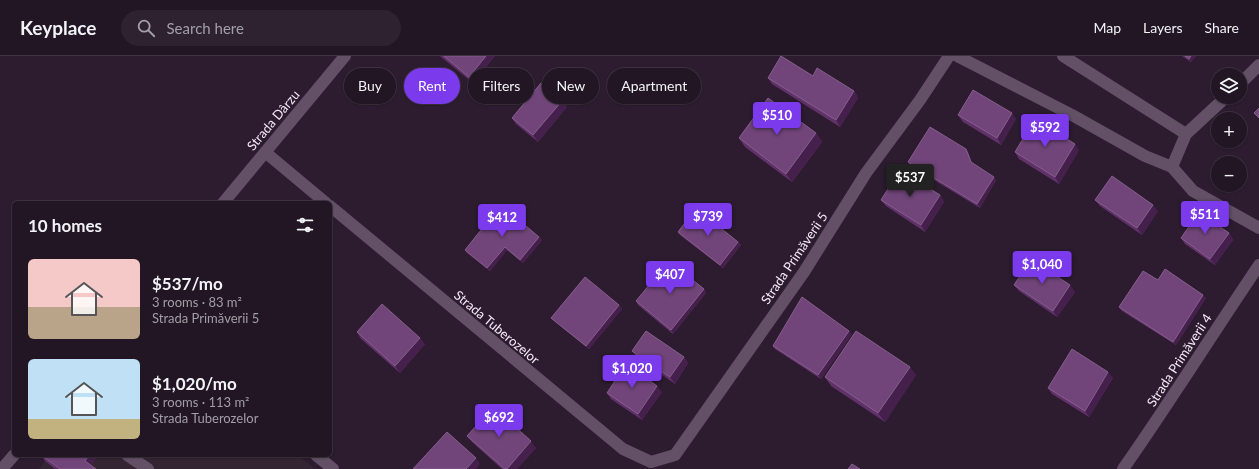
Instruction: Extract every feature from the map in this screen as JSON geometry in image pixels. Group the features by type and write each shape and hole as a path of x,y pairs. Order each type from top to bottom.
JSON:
{"street":[{"name":"Strada Dârzu","path":"225,201 345,56"},
{"name":"Strada Primăverii 5","path":"651,462 675,454 804,272 866,173 920,100 949,56"},
{"path":"957,56 1072,115 1145,156 1172,167 1193,191 1259,228"},
{"path":"1062,56 1186,134"},
{"path":"1247,77 1259,65"},
{"path":"1172,167 1186,134 1218,104"},
{"path":"265,152 324,201"},
{"name":"Strada Tuberozelor","path":"332,208 623,449 651,462"},
{"name":"Strada Primăverii 4","path":"1123,469 1259,265"},
{"path":"5,468 13,457"},
{"path":"130,457 148,469"},
{"path":"318,457 333,469"}],"shaded area":[{"path":"48,457 300,457 315,469 39,469"}],"building":[{"path":"444,56 486,56 476,68 468,68 468,76"},
{"path":"781,56 813,76 817,68 854,91 836,120 768,78"},
{"path":"541,83 542,104 559,104 533,135 512,118 524,104 534,104 534,91"},
{"path":"973,90 1012,113 997,138 958,115"},
{"path":"768,98 816,133 786,174 739,138"},
{"path":"1259,108 1259,118 1254,113"},
{"path":"1035,119 1075,144 1055,177 1015,152"},
{"path":"930,127 966,149 971,162 994,177 977,204 908,162"},
{"path":"900,170 940,195 921,225 881,200"},
{"path":"1112,176 1153,205 1137,228 1095,200"},
{"path":"501,205 539,237 520,260 505,247 487,268 465,250"},
{"path":"696,208 738,242 720,265 678,232"},
{"path":"1199,212 1229,233 1210,259 1181,238"},
{"path":"1031,259 1070,285 1053,311 1014,285"},
{"path":"669,261 704,289 671,330 636,301"},
{"path":"1165,269 1203,295 1173,342 1119,307 1143,271 1158,280"},
{"path":"585,277 619,305 586,346 551,318"},
{"path":"802,297 849,331 818,375 773,346"},
{"path":"382,304 420,338 395,366 357,332"},
{"path":"646,331 684,357 670,377 632,351"},
{"path":"856,331 910,367 878,413 825,377"},
{"path":"1072,349 1108,372 1085,411 1048,388"},
{"path":"626,364 657,386 638,414 607,393"},
{"path":"493,407 531,441 507,469 505,469 467,436"},
{"path":"447,432 476,458 466,469 413,469"},
{"path":"44,457 88,457 85,461 96,469 60,469"},
{"path":"852,464 860,469 848,469"}]}
